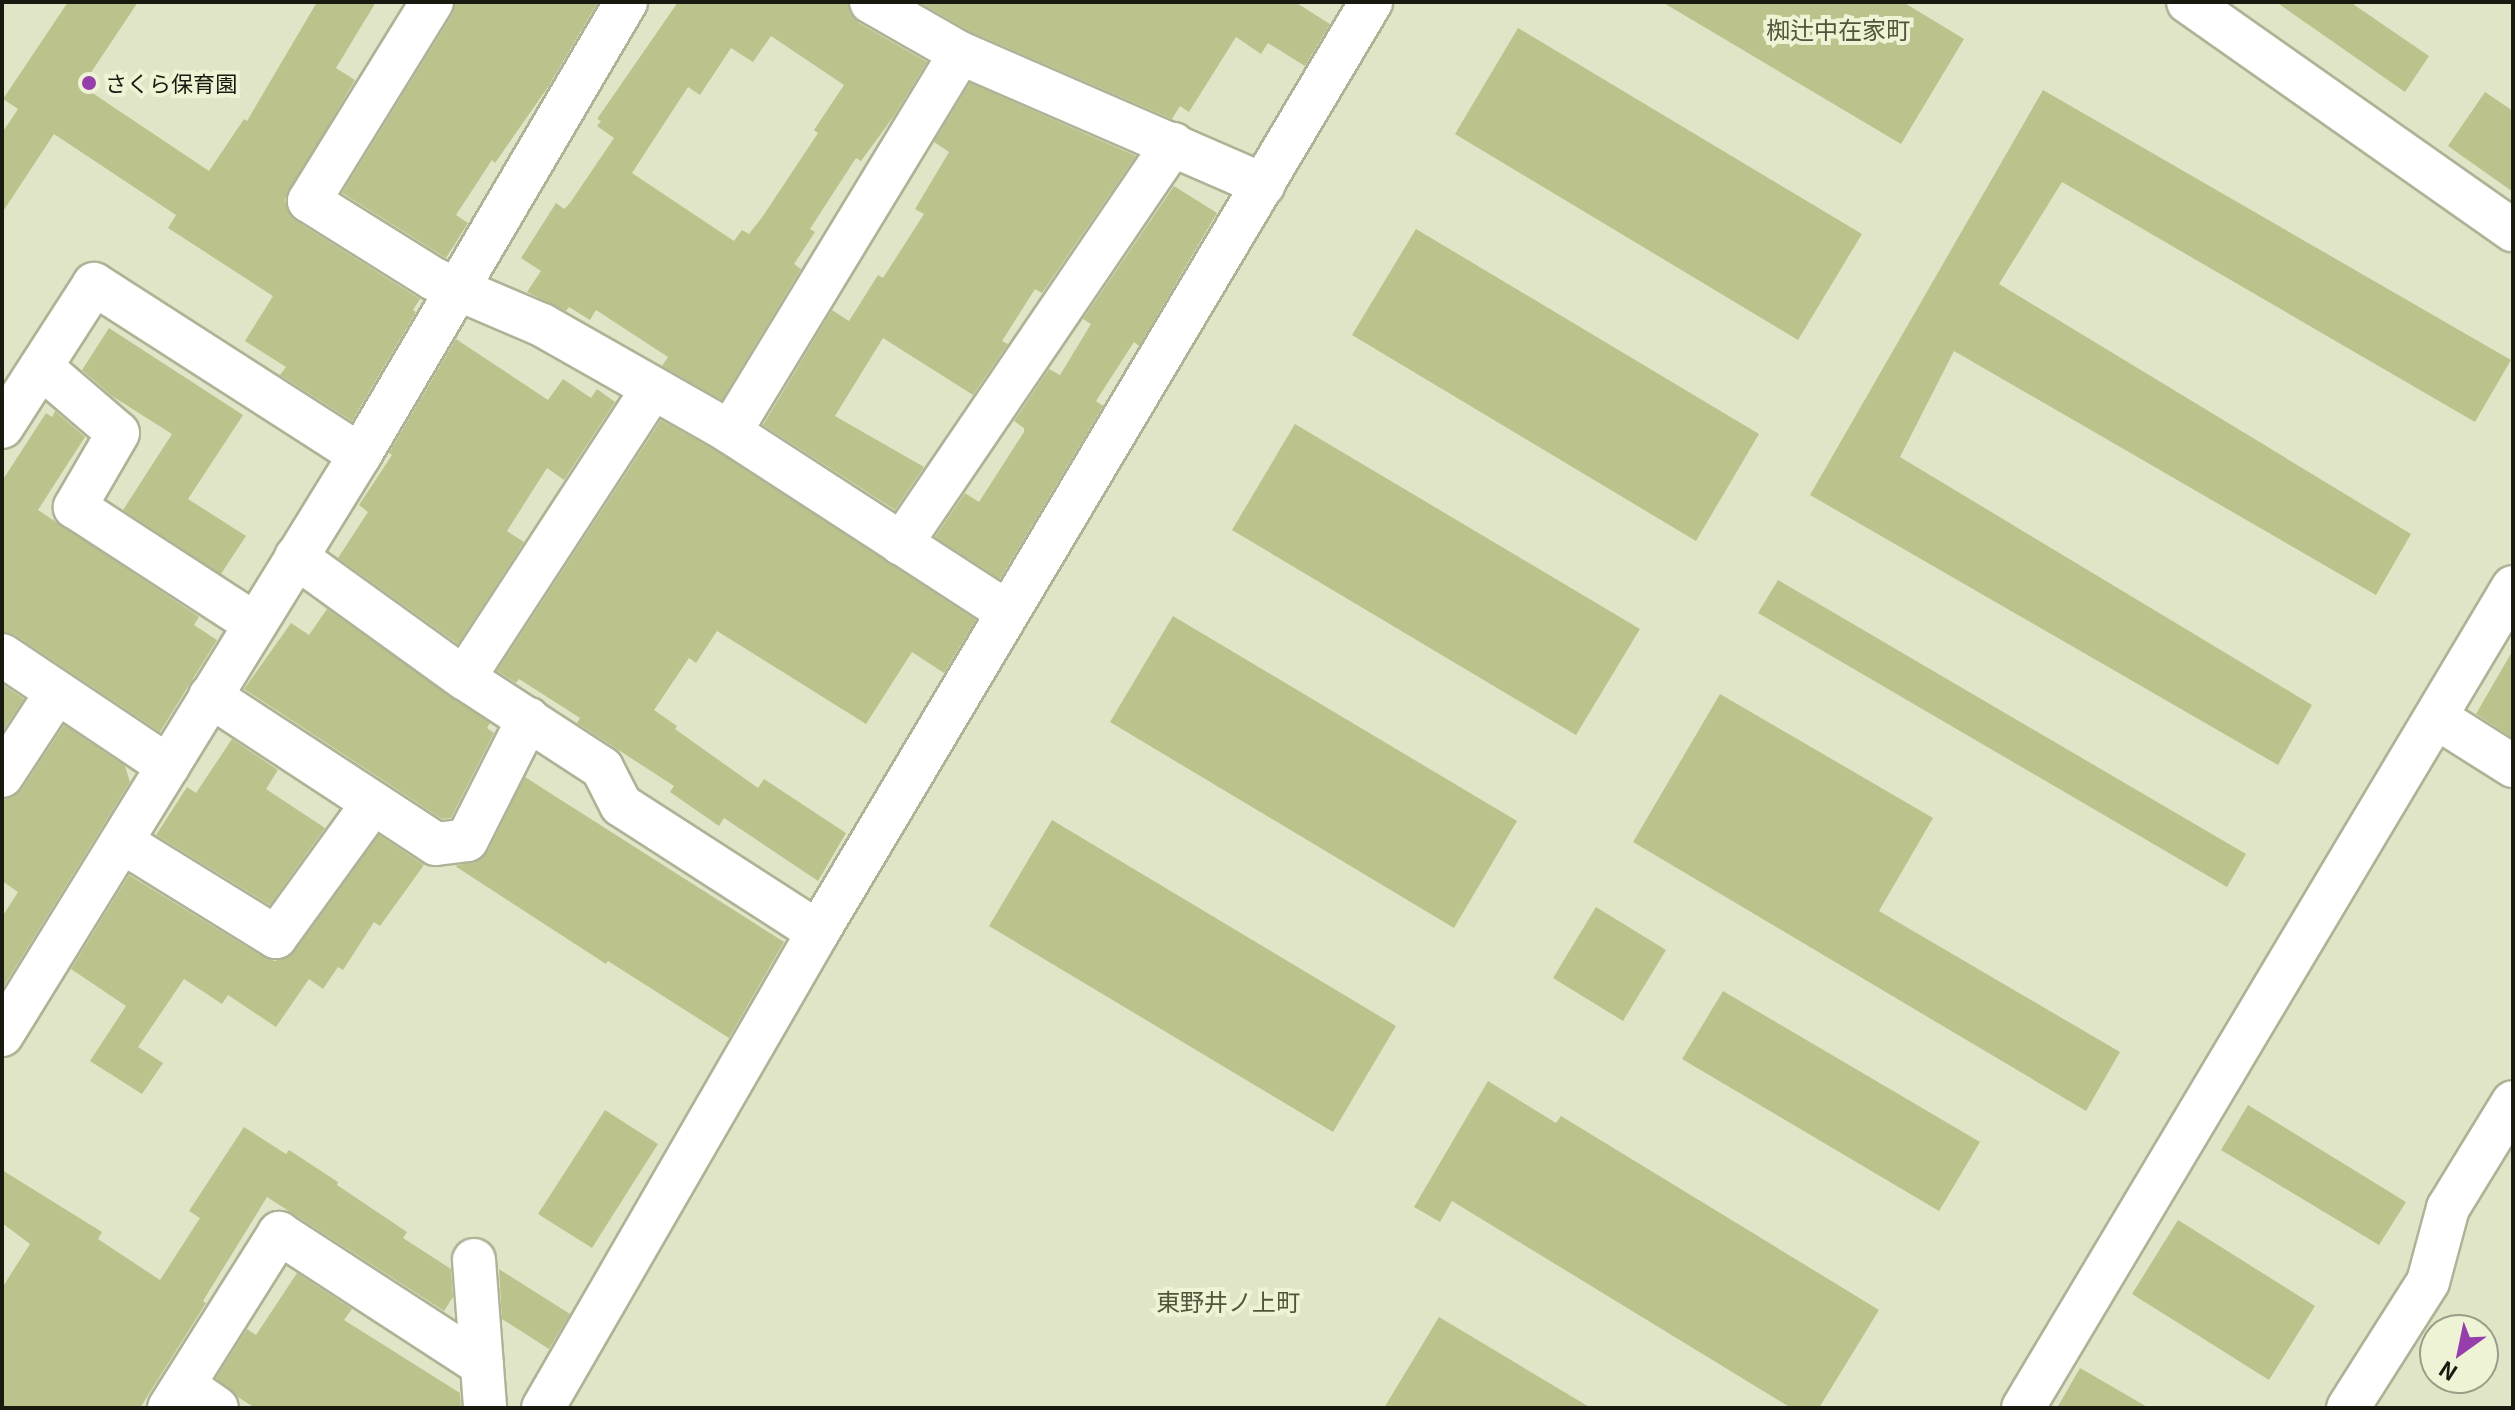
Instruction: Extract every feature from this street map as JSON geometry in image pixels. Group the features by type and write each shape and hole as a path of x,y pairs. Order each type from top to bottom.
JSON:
{"street":[{"path":"432,2 309,201 434,279 542,325 730,432 1007,612"},
{"path":"2,1035 360,455 626,2"},
{"path":"871,2 943,29 1173,144 1264,185"},
{"path":"543,1408 818,932 1371,2"},
{"path":"2188,2 2513,230"},
{"path":"730,432 943,29"},
{"path":"901,544 1173,144"},
{"path":"2,427 94,284 360,455"},
{"path":"41,367 118,433 75,507 255,624"},
{"path":"464,678 653,388"},
{"path":"296,557 464,678 602,768 621,805 818,932"},
{"path":"2023,1408 2513,587"},
{"path":"2,655 168,766"},
{"path":"2,776 57,692"},
{"path":"210,696 436,844 467,840 528,719"},
{"path":"2437,718 2513,766"},
{"path":"122,842 276,937 373,803"},
{"path":"2348,1408 2428,1282 2448,1208 2513,1102"},
{"path":"190,1400 279,1233 482,1365"},
{"path":"474,1260 485,1408"}],"building":[{"path":"68,2 138,2 82,86 209,171 244,119 247,121 317,2 376,2 336,68 355,80 285,199 288,212 296,221 420,299 413,310 416,312 352,421 280,375 286,367 245,341 273,296 168,228 176,215 54,134 2,213 2,133 18,109 3,99"},
{"path":"456,2 598,2 548,87 495,163 492,160 456,215 468,223 446,258 342,193 452,15"},
{"path":"678,2 847,2 850,13 859,23 927,62 894,116 861,161 856,158 810,229 815,232 794,264 801,269 722,400 662,366 668,357 596,310 590,320 569,307 566,311 527,292 541,271 521,258 556,203 564,209 570,203 614,138 597,126 601,121 597,119","holes":["771,36 844,85 814,130 818,133 763,216 749,234 742,230 734,241 632,173 688,87 700,95 731,48 753,62"]},
{"path":"919,2 1295,2 1330,24 1305,66 1268,43 1261,54 1236,37 1189,112 1180,106 1172,119 971,32"},
{"path":"1662,2 1903,2 1964,39 1901,144"},
{"path":"2276,2 2350,2 2429,56 2405,92"},
{"path":"1518,28 1862,234 1798,340 1455,134"},
{"path":"970,83 1136,156 1042,293 1035,289 1002,341 1008,344 973,395 883,338 835,416 924,467 895,510 763,425 832,310 849,321 878,275 883,278 924,214 915,209 949,152 934,142"},
{"path":"2043,90 2511,360 2475,422 2062,182 1999,284 2411,534 2376,595 1954,351 1900,457 2312,705 2278,765 1810,495"},
{"path":"2485,92 2513,111 2513,192 2448,146"},
{"path":"1174,186 1217,213 1139,346 1134,342 1096,401 1103,406 1000,579 935,537 965,493 979,502 1024,432 1024,428 1014,421 1049,369 1060,375 1091,324 1083,319"},
{"path":"1416,229 1759,434 1696,541 1352,335"},
{"path":"109,328 243,415 188,499 246,536 221,574 123,510 172,434 112,396 82,370"},
{"path":"456,339 548,400 563,379 591,398 597,389 615,402 564,480 547,468 507,531 524,542 458,644 338,558 368,512 359,505 392,455 389,453"},
{"path":"55,411 85,437 38,510 195,614 199,617 194,625 217,640 160,732 15,635 2,631 2,481 46,413 52,417"},
{"path":"661,420 718,452 976,620 944,673 912,652 866,724 717,631 696,663 689,658 654,710 677,726 675,729 758,788 764,779 846,833 818,881 724,818 719,826 670,792 674,786 577,723 580,718 519,679 516,683 497,671"},
{"path":"1295,424 1640,629 1576,735 1232,530"},
{"path":"1778,580 2246,854 2227,887 1758,613"},
{"path":"327,609 490,723 487,728 494,733 451,818 442,819 244,689 291,623 309,635"},
{"path":"1173,616 1517,821 1454,928 1110,722"},
{"path":"2513,650 2513,738 2476,714"},
{"path":"2,684 24,699 2,732"},
{"path":"1720,694 1933,818 1879,911 2120,1052 2086,1111 1633,842"},
{"path":"64,725 125,766 130,782 2,989 2,917 18,892 2,881 2,800 13,797 22,789"},
{"path":"232,739 278,770 266,789 325,828 270,905 156,835 187,787 196,793"},
{"path":"525,777 784,942 729,1038 608,961 606,964 455,866 480,860 488,851"},
{"path":"1052,820 1396,1026 1333,1132 989,926"},
{"path":"379,835 424,865 380,926 374,922 343,970 338,967 323,989 309,979 276,1027 228,995 222,1004 184,979 138,1047 163,1063 142,1094 90,1061 126,1006 71,969 129,875 263,957 275,961 295,951"},
{"path":"1596,907 1666,950 1623,1021 1553,978"},
{"path":"1723,991 1980,1142 1939,1211 1682,1059"},
{"path":"1488,1081 1556,1123 1561,1116 1879,1310 1819,1408 1791,1408 1452,1201 1440,1222 1414,1207"},
{"path":"2248,1105 2406,1202 2379,1245 2221,1150"},
{"path":"605,1110 658,1144 592,1248 538,1214"},
{"path":"244,1127 286,1154 289,1150 338,1182 337,1185 407,1232 403,1238 451,1269 453,1297 444,1311 267,1197 140,1408 2,1408 2,1288 30,1244 2,1223 2,1170 102,1232 98,1239 160,1280 200,1218 189,1211"},
{"path":"2178,1220 2315,1306 2269,1380 2132,1294"},
{"path":"499,1269 570,1314 549,1349 502,1319"},
{"path":"297,1273 352,1309 344,1320 460,1393 461,1408 255,1408 238,1397 216,1378 247,1329 256,1335"},
{"path":"1439,1317 1591,1408 1384,1408"},
{"path":"2080,1368 2149,1408 2057,1408"}],"place":[{"name":"さくら保育園","path":"89,83"}],"district":[{"name":"椥辻中在家町","path":"1838,29"},
{"name":"東野井ノ上町","path":"1228,1301"}]}
